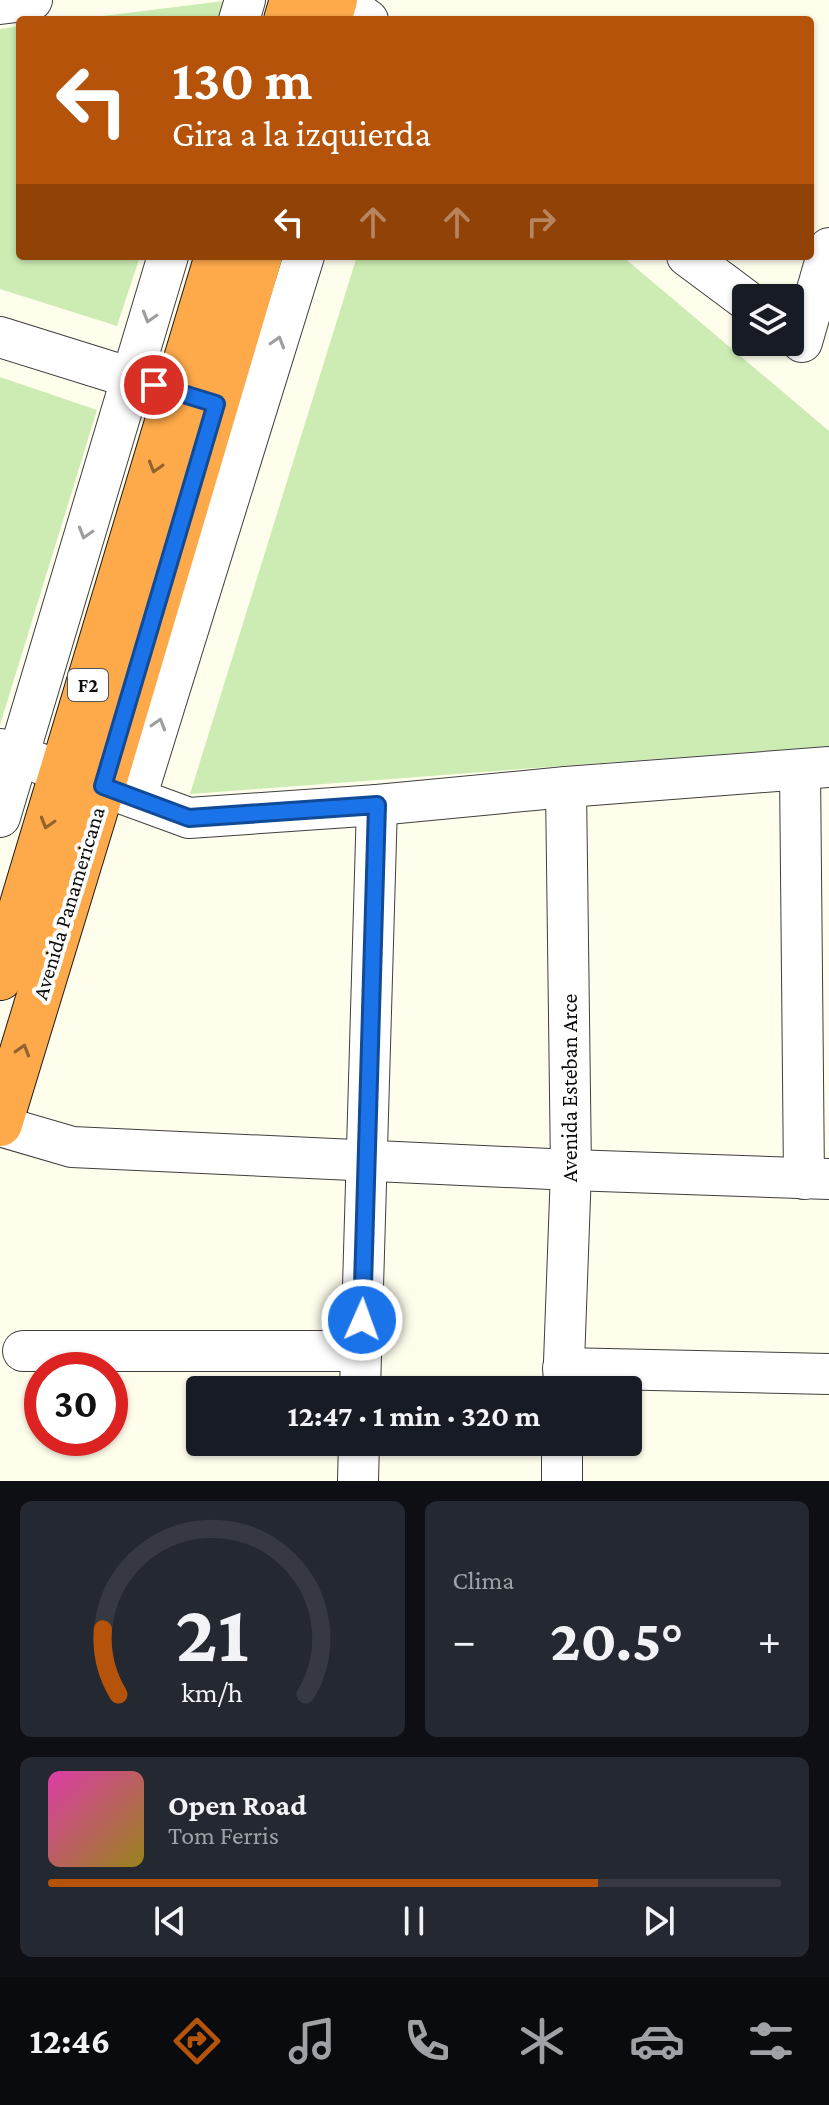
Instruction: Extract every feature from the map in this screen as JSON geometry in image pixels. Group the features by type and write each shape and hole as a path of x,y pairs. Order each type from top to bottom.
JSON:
{"highway":[{"name":"F2","path":"216,404 217,260"},
{"name":"F2","path":"216,404 259,260"},
{"name":"Avenida Panamericana","path":"0,978 63,771 216,404"},
{"name":"Avenida Panamericana","path":"0,1125 120,792 216,404"}],"street":[{"path":"0,4 32,0"},
{"path":"338,0 362,16"},
{"path":"807,346 829,248"},
{"path":"0,817 9,752 167,260"},
{"path":"0,337 216,404 302,260"},
{"path":"692,260 732,290"},
{"path":"0,1125 72,1147 816,1179 815,768 189,818 9,752"},
{"name":"Avenida Esteban Arce","path":"563,1376 571,1170 566,787"},
{"path":"23,1351 360,1371 377,805"},
{"path":"642,1378 829,1374"},
{"path":"358,1481 359,1456"},
{"path":"562,1456 562,1481"}],"green space":[{"path":"224,1 219,16 102,16"},
{"path":"16,27 16,260 139,260 117,326 0,289 0,29"},
{"path":"356,260 627,260 732,349 732,356 740,356 829,431 829,746 190,794"},
{"path":"0,377 97,410 0,725"}],"route":[{"path":"154,385 216,404 103,786 189,818 377,805 362,1320"}]}
